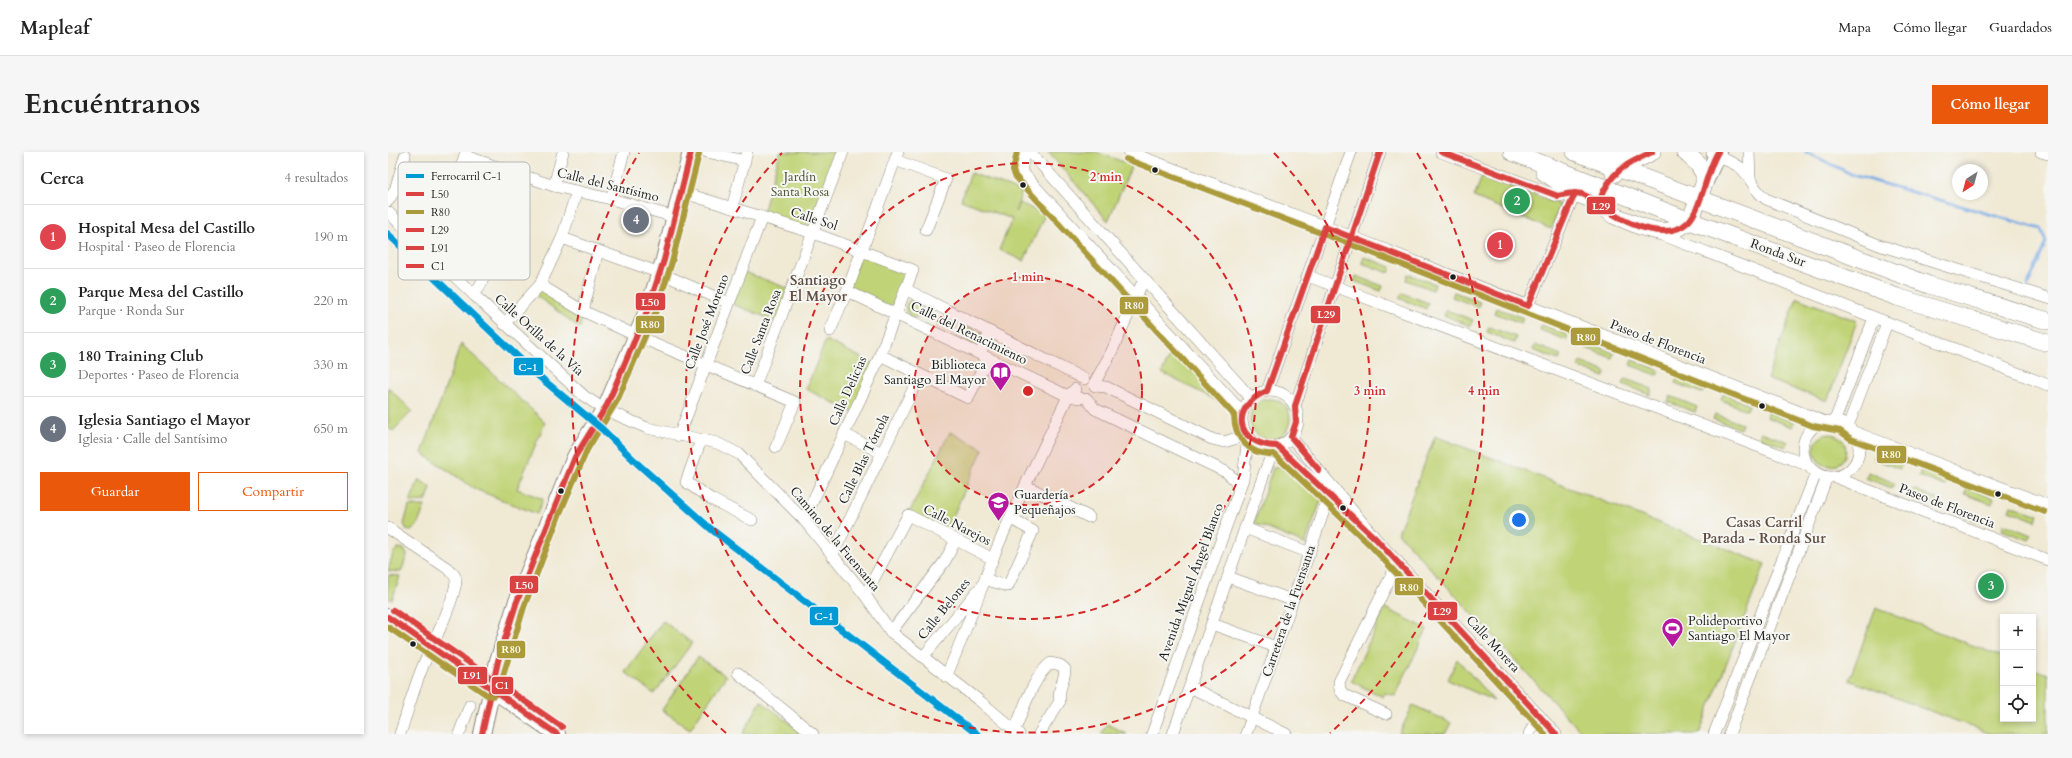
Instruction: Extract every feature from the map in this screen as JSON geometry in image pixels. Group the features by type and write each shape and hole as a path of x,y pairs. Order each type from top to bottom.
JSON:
{"main road":[{"path":"482,734 492,688 516,604 553,510 583,442 604,409 637,336 660,272 692,152"},
{"path":"1505,152 1556,178 1575,193 1601,194"},
{"name":"Ronda Sur","path":"1512,152 1601,194 1690,221 1897,297 2048,343"},
{"name":"Ronda Sur","path":"1575,152 1618,169 1701,192 1929,286 2048,321"},
{"path":"1584,152 1597,154 1630,152"},
{"path":"1601,194 1618,169 1652,152"},
{"path":"1685,152 1698,164 1704,174 1701,192"},
{"path":"1601,194 1613,215 1642,227 1662,232 1674,230 1690,221 1718,155"},
{"path":"388,617 557,734"}],"street":[{"path":"554,186 563,152"},
{"path":"611,198 624,152"},
{"path":"707,152 746,157 732,208"},
{"name":"Calle Santa Rosa","path":"756,386 843,152"},
{"path":"1025,152 1021,171 1137,295 1242,412"},
{"path":"1030,152 1251,398"},
{"name":"Paseo de Florencia","path":"1129,152 1350,236 1823,421"},
{"path":"1267,391 1351,152"},
{"path":"1295,406 1350,236 1380,152"},
{"path":"1441,152 1558,196 1575,193"},
{"path":"1718,155 1735,160 1747,152 1750,180"},
{"path":"2041,152 2048,154"},
{"name":"Calle del Santísimo","path":"466,154 488,162"},
{"path":"1718,155 1744,170 1758,194 1766,199 1879,245 2048,298"},
{"path":"403,162 405,156"},
{"path":"830,331 847,291 896,156 946,179 926,230"},
{"name":"Calle del Santísimo","path":"530,177 554,186 611,198 675,217"},
{"path":"388,201 395,190 398,180"},
{"path":"504,324 540,285 562,238 577,191"},
{"name":"Calle Sol","path":"681,192 812,233 862,250 913,270"},
{"path":"1528,306 1575,193"},
{"name":"Calle Orilla de la Vía","path":"388,212 398,222"},
{"name":"Calle José Moreno","path":"678,436 762,217"},
{"path":"1642,227 2048,385"},
{"path":"562,238 660,272 729,303"},
{"path":"583,311 598,251"},
{"name":"Calle Delicias","path":"804,520 880,355 913,270"},
{"path":"1308,276 1808,465 1816,473 1831,477 1847,472 1856,462 1859,444 1851,429 1887,323"},
{"path":"1078,395 1094,394 1095,385 1144,279"},
{"name":"Calle Orilla de la Vía","path":"457,280 584,396 604,409"},
{"path":"474,296 482,280"},
{"path":"540,285 583,311 637,336 795,402 776,447"},
{"name":"Calle del Renacimiento","path":"905,289 1084,379 1092,381 1095,385"},
{"name":"Calle del Renacimiento","path":"847,291 984,356 1078,395 1095,409 1226,472 1235,480 1238,491"},
{"path":"1835,420 1874,318"},
{"path":"880,355 968,398 984,356 990,332"},
{"name":"Calle Blas Tórtola","path":"832,556 920,375"},
{"path":"946,677 987,580 993,559 1011,518 1026,486 1078,395 1078,382 1084,379"},
{"path":"1095,385 1106,387 1212,439 1224,442 1248,436"},
{"path":"1173,734 1264,471 1276,446 1291,437 1296,428 1298,417 1295,406 1283,394 1267,391 1251,398 1242,412 1242,424 1248,436 1257,444 1276,446"},
{"name":"Camino de la Fuensanta","path":"604,409 647,428 726,446 739,454 804,520 865,595 891,632 1017,732"},
{"path":"1808,465 1802,448 1805,436 1812,427 1823,421 1835,420 1851,429 2048,505"},
{"path":"844,434 882,453"},
{"name":"Avenida Miguel Ángel Blanco","path":"1152,734 1238,491 1247,458 1248,436"},
{"name":"Calle Morera","path":"1291,437 1331,492 1398,562 1556,734"},
{"path":"702,440 686,482 711,499 752,520"},
{"name":"Calle Morera","path":"1276,446 1293,462 1331,492"},
{"path":"1264,471 1278,461 1293,462"},
{"path":"1714,734 1816,473"},
{"path":"1729,734 1831,477"},
{"name":"Paseo de Florencia","path":"1831,477 2048,560"},
{"path":"1026,486 1089,517"},
{"name":"Carretera de la Fuensanta","path":"1246,734 1331,492"},
{"name":"Calle Narejos","path":"865,595 908,515 993,559"},
{"path":"987,580 1008,586 1033,531 1011,518"},
{"path":"388,528 447,568 455,576 454,590 432,648 425,662 400,734"},
{"path":"1245,528 1310,553"},
{"path":"891,632 945,561 956,540"},
{"path":"1220,541 1238,548"},
{"path":"1386,714 1344,695 1340,690 1340,682 1398,562"},
{"path":"1228,577 1292,600"},
{"name":"Calle Belones","path":"924,657 987,580"},
{"path":"1212,624 1276,647"},
{"path":"1017,732 1032,690 1043,670 1051,663 1060,665 1065,669 1065,675 1058,693 1060,701 1039,734"},
{"path":"738,673 813,734"},
{"path":"1190,687 1286,734"},
{"path":"459,734 470,705"},
{"path":"1529,734 1539,715"}],"green space":[{"name":"Jardín Santa Rosa","path":"780,152 843,152 813,233 762,217"},
{"path":"1048,152 1096,152 1132,165 1108,221"},
{"path":"971,173 1022,192 1015,212 1019,203 1045,214 1024,261 999,250 1012,219 961,200"},
{"path":"1483,174 1560,205 1551,229 1474,197"},
{"path":"862,250 913,270 896,313 847,291"},
{"path":"1364,257 1391,267 1389,273 1362,263"},
{"path":"742,271 792,290 779,322 729,303"},
{"path":"1408,274 1435,284 1433,290 1406,280"},
{"path":"1356,276 1383,286 1381,291 1354,281"},
{"path":"540,285 583,311 580,328 533,293"},
{"path":"1454,292 1480,302 1478,307 1452,297"},
{"path":"1402,293 1428,303 1426,309 1399,298"},
{"path":"916,298 923,301 926,308 923,315 916,318 909,315 906,308 909,301"},
{"path":"1797,298 1857,321 1827,401 1767,379"},
{"path":"1496,308 1523,318 1521,323 1494,313"},
{"path":"1446,310 1473,320 1470,326 1444,315"},
{"path":"1542,325 1568,335 1566,340 1540,330"},
{"path":"968,327 984,335 979,344 974,345 966,341 965,331"},
{"path":"1489,327 1516,337 1514,343 1487,332"},
{"path":"826,340 876,365 854,413 806,389"},
{"path":"1588,343 1614,353 1612,358 1586,348"},
{"path":"461,344 545,422 517,489 543,499 537,514 475,489 422,453"},
{"path":"1535,345 1561,355 1559,360 1533,350"},
{"path":"1172,350 1230,407 1162,373"},
{"path":"1632,360 1659,370 1657,375 1630,365"},
{"path":"1580,362 1606,372 1604,377 1578,367"},
{"path":"1678,377 1704,388 1702,393 1675,383"},
{"path":"1625,379 1652,389 1650,395 1623,384"},
{"path":"388,387 412,411 393,431 388,427"},
{"path":"1723,394 1749,405 1747,410 1721,400"},
{"path":"1670,396 1697,407 1695,412 1668,402"},
{"path":"1274,399 1281,402 1287,408 1290,419 1289,427 1281,436 1274,439 1266,439 1259,436 1251,427 1250,415 1253,408 1262,400"},
{"path":"1768,412 1795,422 1793,427 1766,417"},
{"path":"1715,414 1742,424 1740,429 1713,419"},
{"path":"950,432 983,449 945,534 908,515"},
{"path":"1761,432 1788,442 1786,447 1759,437"},
{"path":"1830,434 1836,435 1843,441 1846,450 1845,456 1839,463 1830,466 1824,465 1817,459 1814,450 1815,444 1821,437"},
{"path":"1435,436 1765,564 1699,734 1583,734 1398,533"},
{"path":"1876,453 1902,463 1900,469 1874,459"},
{"path":"1290,466 1322,498 1305,544 1254,523 1273,468"},
{"path":"1921,470 1947,481 1945,486 1919,476"},
{"path":"1868,472 1894,483 1892,488 1866,478"},
{"path":"419,479 431,488 426,501 410,502"},
{"path":"1967,488 1994,498 1992,504 1965,494"},
{"path":"1913,489 1939,500 1937,505 1911,495"},
{"path":"2011,505 2038,515 2036,521 2009,510"},
{"path":"409,506 425,506 417,526 411,531 407,530 404,524"},
{"path":"1959,508 1985,518 1983,523 1957,513"},
{"path":"2004,524 2031,535 2029,540 2002,530"},
{"path":"398,548 404,549 407,555 401,572 388,571 393,553"},
{"path":"388,575 400,576 392,600 388,598"},
{"path":"1385,608 1427,629 1395,696 1385,693 1383,697 1351,681"},
{"path":"1876,608 2000,656 2000,722 2036,722 2036,670 2048,674 2048,734 1991,734 1849,680"},
{"path":"663,621 692,643 654,694 625,672"},
{"path":"698,657 726,676 690,729 662,710"},
{"path":"1457,659 1494,701 1448,680"},
{"path":"761,701 804,734 743,734"},
{"path":"1413,705 1451,723 1445,734 1399,734"},
{"path":"1107,724 1127,734 1101,734"}],"waterway":[{"path":"1806,152 1853,175 2041,229 2046,242 2028,285"}],"rail line":[{"name":"C-1","path":"388,234 398,243"},
{"name":"C-1","path":"437,280 535,373 602,429 639,465 711,529 977,734"}],"transit line":[{"name":"L50","path":"482,734 498,661 516,604 575,457 607,405 648,309 664,260 691,152"},
{"name":"R80","path":"1017,152 1013,170 1015,176 1234,415 1237,431 1245,444 1258,452 1274,454 1370,545 1545,734"},
{"name":"L29","path":"1319,470 1291,437 1296,422 1295,406 1380,152"},
{"name":"L29","path":"1441,152 1558,196 1573,193 1582,194 1621,219 1640,227 1661,231 1680,228 1693,216 1710,169 1718,152"},
{"name":"L29","path":"1599,202 1603,192 1613,176 1633,161 1652,152"},
{"name":"R80","path":"388,627 487,695 493,696 498,692 524,607 560,513 587,450 617,401 656,311 672,262 699,154"},
{"name":"R80","path":"1126,159 1347,243 1813,426 1840,431 1851,439 2045,512"},
{"name":"L29","path":"1556,734 1376,539 1277,446 1263,444 1252,439 1245,432 1242,424 1242,415 1247,406 1255,398 1267,391 1325,227 1528,306 1575,193"},
{"name":"C1","path":"393,610 562,727"},
{"name":"L91","path":"388,617 557,734"}],"place":[{"name":"Parque Mesa del Castillo","path":"1517,201"},
{"name":"Iglesia Santiago el Mayor","path":"636,220"},
{"name":"Hospital Mesa del Castillo","path":"1500,245"},
{"name":"Biblioteca Santiago El Mayor","path":"1001,392"},
{"name":"Guardería Pequeñajos","path":"999,522"},
{"name":"180 Training Club","path":"1991,586"},
{"name":"Polideportivo Santiago El Mayor","path":"1672,648"}],"district":[{"name":"Santiago El Mayor","path":"818,288"},
{"name":"Casas Carril Parada - Ronda Sur","path":"1764,530"}]}
